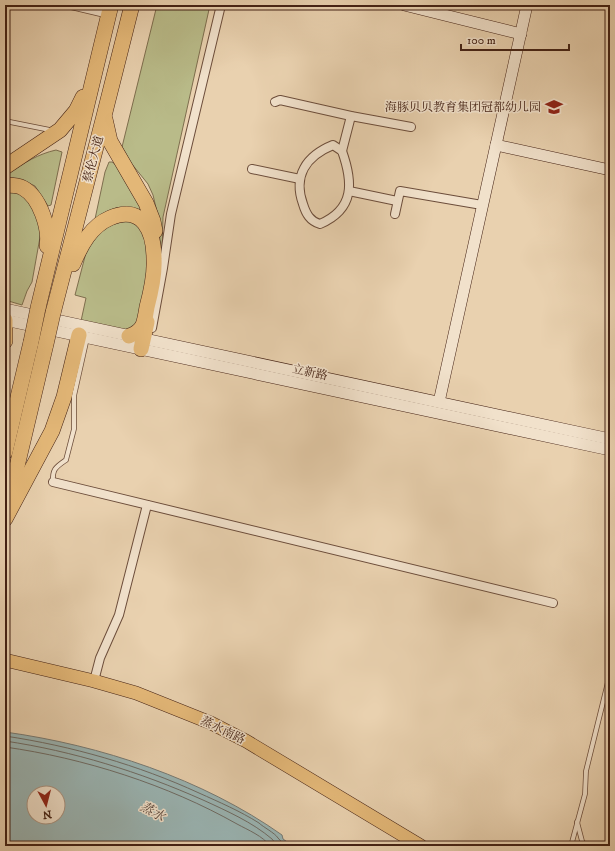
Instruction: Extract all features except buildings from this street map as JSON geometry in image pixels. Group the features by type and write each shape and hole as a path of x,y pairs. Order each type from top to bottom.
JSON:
{"highway":[{"name":"蔡伦大道","path":"53,313 132,5"},
{"name":"蔡伦大道","path":"38,308 108,11"},
{"path":"5,167 53,135 69,121 76,111 92,80"},
{"path":"104,116 110,142 146,203 153,221 157,243 154,294 141,341"},
{"path":"5,185 24,188 32,196 39,207 48,229 48,241 38,308 5,452"},
{"path":"5,515 53,313 80,246 95,227 105,220 124,214 133,214 140,217 149,231 153,244 154,260 151,292 143,326 137,333 141,341"},
{"path":"5,320 5,341"},
{"path":"5,519 52,431 83,336"}],"main road":[{"path":"404,5 521,34"},
{"path":"439,402 527,5"},
{"path":"496,145 610,170"},
{"name":"立新路","path":"5,309 610,450"},
{"name":"立新路","path":"5,320 83,336 141,341 439,402 610,439"},
{"name":"蒸水南路","path":"5,660 94,681 164,703 224,729 422,846"},
{"name":"蒸水南路","path":"5,669 105,693 161,710 210,730 248,749 405,846"}],"street":[{"path":"71,5 108,11"},
{"path":"141,341 163,268 171,214 221,5"},
{"path":"275,102 280,100 351,116 411,127"},
{"path":"342,151 333,146 321,150 307,164 300,179 299,194 305,211 313,222 320,224 330,220 345,202 349,191 350,179 342,151 351,116"},
{"path":"252,169 300,179"},
{"path":"349,191 398,200"},
{"path":"394,214 400,191 482,205"},
{"path":"53,482 553,602"},
{"path":"94,681 100,658 119,615 147,505"}],"lane":[{"path":"95,5 108,11"},
{"path":"5,121 50,130 53,135"},
{"path":"53,482 52,474 56,467 66,460 74,429 74,396 83,336"},
{"path":"571,846 585,794 586,771 610,674"},
{"path":"577,822 582,842 585,846"}],"green space":[{"path":"157,5 210,5 163,217 162,253 158,216 153,195 148,184 131,163 122,147"},
{"path":"56,150 62,152 51,205 48,206 35,186 22,180 7,177 9,173 31,159"},
{"path":"109,162 115,164 136,193 141,210 115,208 107,211 95,219 105,172"},
{"path":"5,190 25,195 42,226 32,282 22,305 5,300"},
{"path":"127,221 136,222 149,241 144,310 131,332 81,321 86,298 75,295 89,241 106,227"}],"water":[{"name":"蒸水","path":"5,732 77,746 150,767 219,797 282,835 283,839 293,846 5,846"}],"place":[{"name":"海豚贝贝教育集团冠都幼儿园","path":"554,107"}]}
